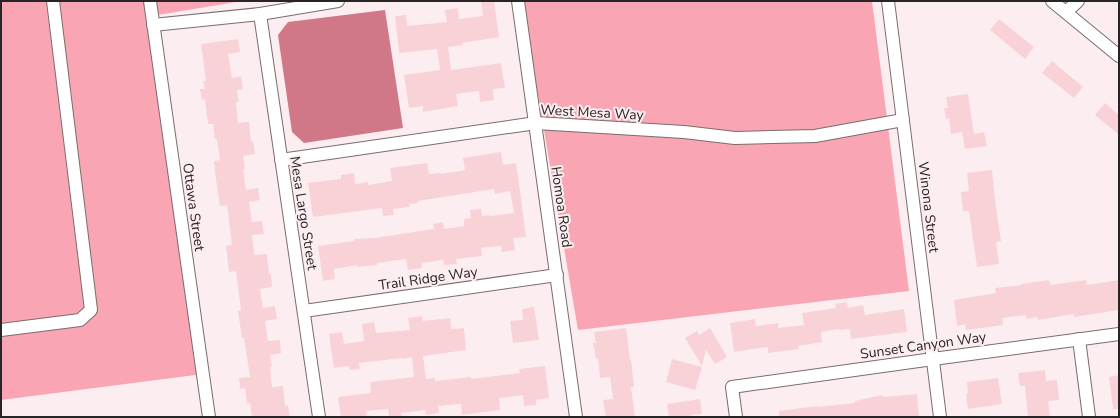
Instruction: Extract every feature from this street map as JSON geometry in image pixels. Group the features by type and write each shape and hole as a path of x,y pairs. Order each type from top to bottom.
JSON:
{"street":[{"path":"1,330 80,320 92,310 52,1"},
{"name":"Ottawa Street","path":"150,1 209,417"},
{"path":"153,25 260,14 338,1"},
{"name":"Homoa Road","path":"518,1 576,417"},
{"name":"Winona Street","path":"888,1 940,417"},
{"path":"1052,1 1119,56"},
{"path":"1066,12 1078,1"},
{"name":"Mesa Largo Street","path":"260,14 319,417"},
{"name":"West Mesa Way","path":"281,160 536,123 684,132 735,138 815,136 903,120"},
{"name":"Trail Ridge Way","path":"304,311 557,275"},
{"name":"Sunset Canyon Way","path":"736,417 732,387 1119,334"},
{"path":"1079,339 1089,417"}],"shaded area":[{"path":"1,1 242,1 158,15 203,374 1,400"},
{"path":"522,1 872,1 909,291 578,330"},
{"path":"385,10 403,128 304,143 292,132 278,35 288,22"}],"building":[{"path":"481,1 494,1 499,37 462,43 463,45 448,47 451,70 501,63 505,88 493,89 494,100 480,102 479,91 456,94 458,106 423,112 423,106 409,108 404,75 440,70 437,49 399,53 395,16 406,15 407,26 447,22 445,10 458,8 459,19 483,16"},
{"path":"999,19 1034,47 1025,59 990,30"},
{"path":"238,39 240,52 228,54 232,78 241,76 243,89 237,90 239,102 236,102 238,123 249,122 251,142 253,141 255,154 243,156 245,169 243,169 246,190 258,188 260,200 249,202 252,222 262,221 264,234 252,235 254,255 267,254 272,287 260,289 263,308 275,306 277,319 265,321 268,341 280,340 281,353 270,355 272,367 270,367 272,387 283,386 285,406 288,405 290,417 252,417 250,403 247,404 245,388 240,389 239,378 250,377 238,311 241,311 236,271 229,272 226,246 232,245 227,205 220,206 216,180 214,161 220,160 217,139 215,139 213,124 208,124 205,99 202,100 200,89 205,89 203,81 206,81 201,44"},
{"path":"1052,61 1083,87 1074,98 1042,73"},
{"path":"968,94 974,134 984,132 987,146 965,149 962,132 951,134 949,118 946,119 944,108 948,108 946,97"},
{"path":"1105,103 1119,115 1119,135 1095,115"},
{"path":"501,152 503,165 516,163 521,198 526,237 513,238 515,250 502,252 501,246 481,248 482,256 456,259 457,264 444,265 443,260 421,263 422,268 408,270 406,259 377,263 377,265 357,267 357,265 334,269 335,279 323,281 318,246 354,241 354,239 374,238 434,229 433,224 443,222 444,229 464,226 464,219 471,218 470,210 481,209 482,216 514,213 510,191 495,194 494,189 418,201 418,203 409,204 410,207 393,209 394,215 383,216 382,208 313,217 308,183 341,179 341,175 354,173 355,184 368,182 368,185 392,181 390,168 427,163 429,174 441,174 465,170 463,158"},
{"path":"992,170 1001,241 996,242 999,264 977,267 969,211 963,211 961,192 969,191 967,173"},
{"path":"1049,280 1050,285 1086,280 1087,285 1119,280 1119,310 1074,317 1074,314 1038,320 1037,317 1026,319 1026,315 1002,318 1003,325 966,330 965,324 957,326 954,300 996,293 995,288"},
{"path":"847,302 848,308 863,305 865,315 904,309 907,332 851,339 850,329 839,329 821,332 822,342 798,346 799,349 768,353 768,347 734,352 730,323 755,319 756,326 778,323 778,328 804,325 802,313 836,308 835,304"},
{"path":"534,307 539,340 513,343 510,321 523,320 522,309"},
{"path":"422,316 423,321 450,318 451,329 464,328 466,350 423,356 426,379 435,378 435,381 471,377 471,379 520,373 519,369 545,366 549,398 536,400 536,405 524,406 523,395 499,398 500,410 462,415 461,404 438,406 439,413 426,415 425,410 401,413 402,417 389,417 388,409 366,411 367,417 341,417 338,397 371,393 370,382 414,377 412,357 359,363 360,369 350,370 349,366 334,368 329,334 342,332 344,344 364,341 362,324 374,322 376,333 410,330 408,318"},
{"path":"626,328 634,387 631,387 635,417 606,417 603,400 613,399 610,377 600,378 598,358 596,359 593,343 596,343 594,332"},
{"path":"710,328 727,357 715,364 706,350 702,366 685,338 697,331 699,335"},
{"path":"672,359 702,367 695,390 666,382"},
{"path":"1045,370 1046,381 1057,380 1059,400 1048,401 1050,417 1028,417 1025,386 1020,386 1018,373"},
{"path":"1119,375 1119,409 1113,409 1109,377"},
{"path":"998,378 1002,404 968,409 966,394 968,393 967,382"},
{"path":"917,394 919,417 779,417 779,411 855,403 855,401 882,395 883,397"},
{"path":"700,399 702,414 691,415 691,417 669,417 667,404"}]}
